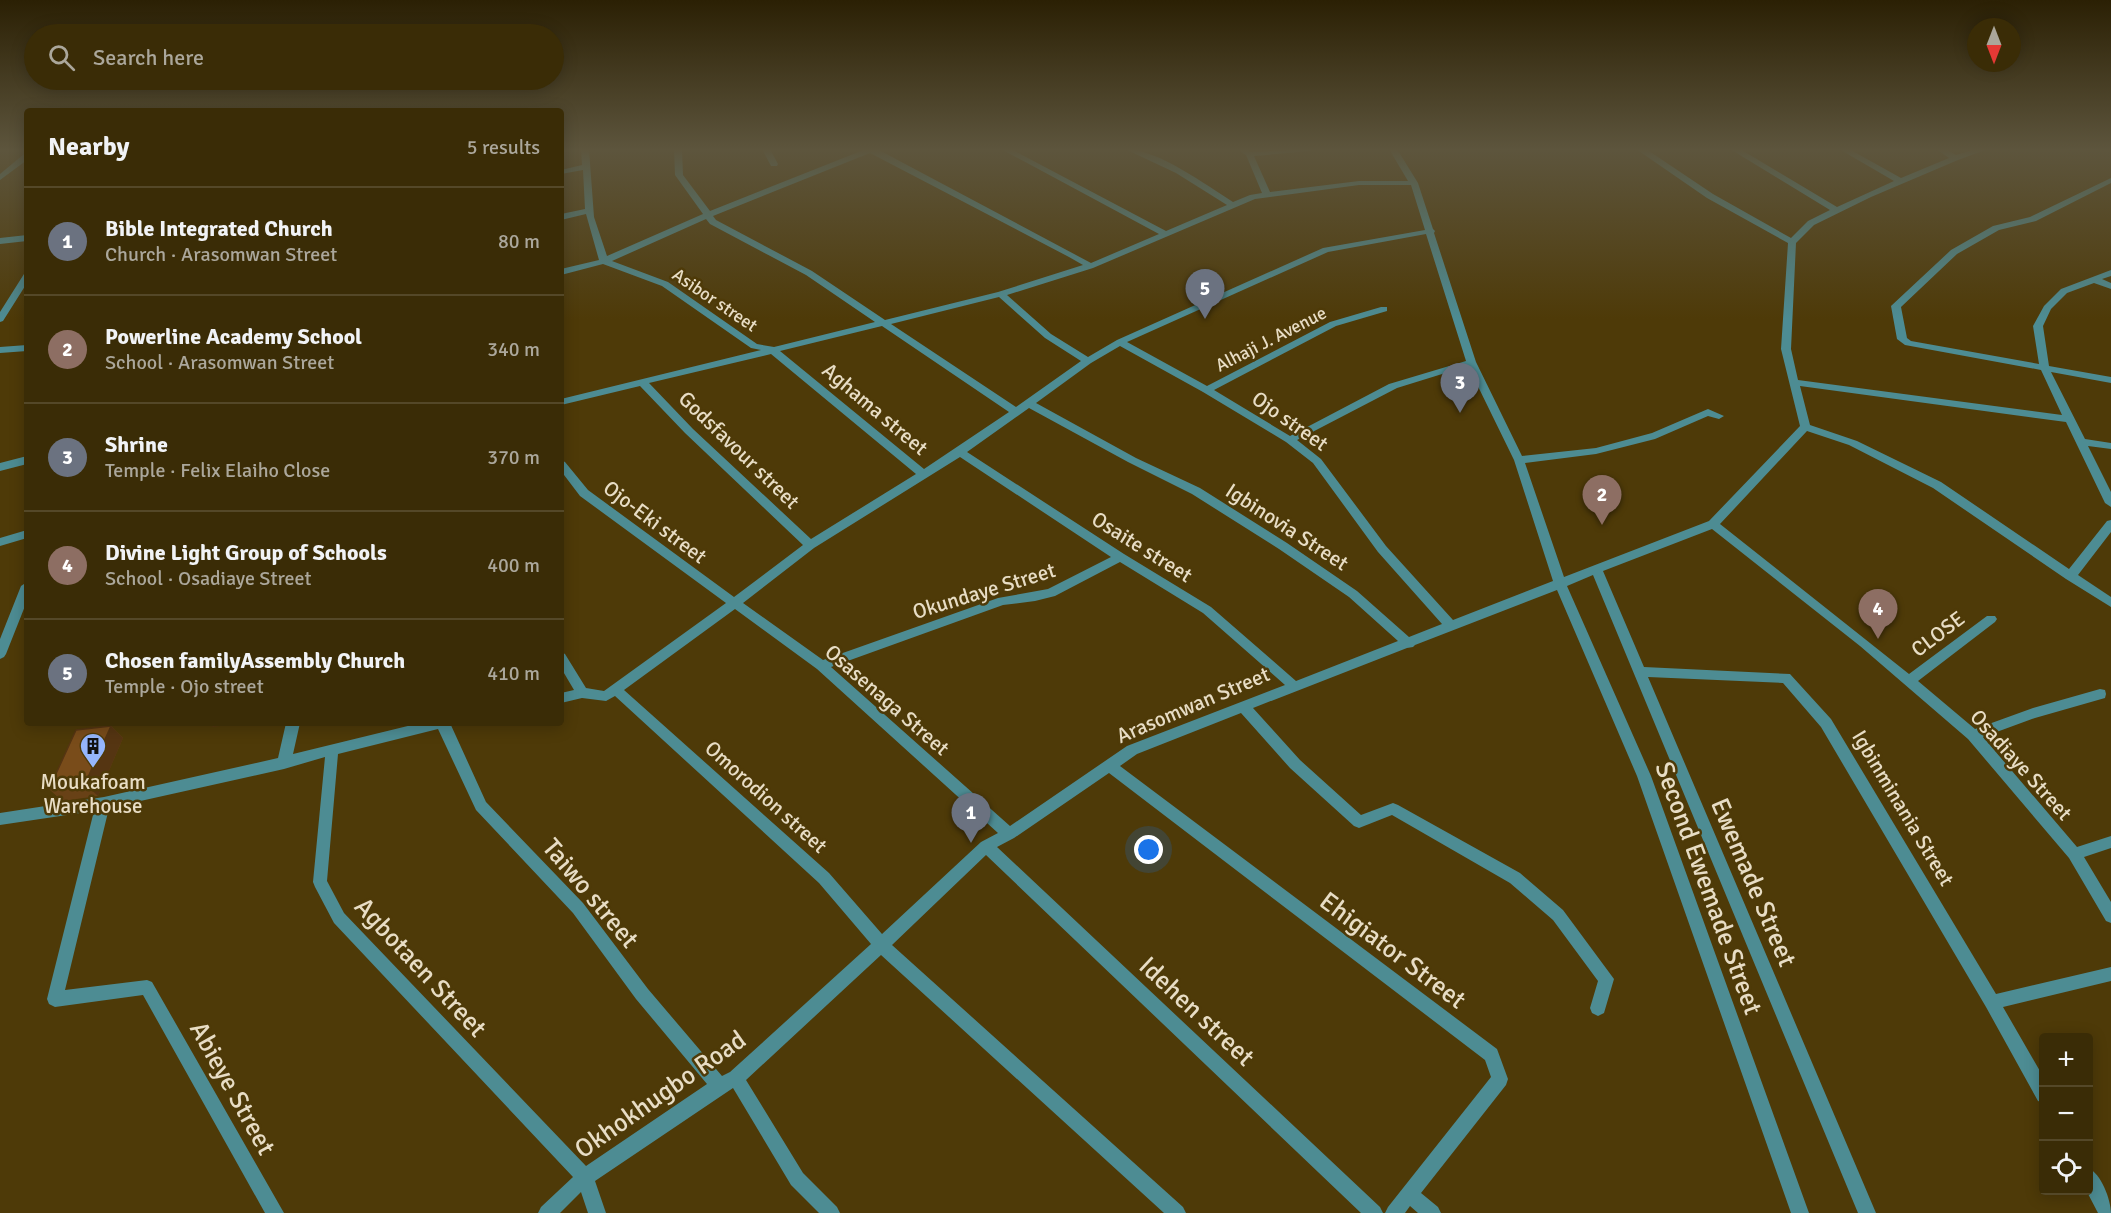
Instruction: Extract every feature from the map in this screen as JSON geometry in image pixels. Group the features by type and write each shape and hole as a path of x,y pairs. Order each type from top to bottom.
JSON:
{"street":[{"path":"589,206 604,261"},
{"path":"701,206 713,222 809,273 1017,412"},
{"path":"564,271 604,261 732,206"},
{"path":"978,206 1090,266"},
{"path":"1112,206 1167,235"},
{"path":"564,401 1001,294 1090,266 1167,235 1231,206"},
{"name":"Second Ewemade Street","path":"1422,206 1471,362 1519,460 1560,584 1644,776 1800,1213"},
{"path":"1727,206 1792,242"},
{"path":"1829,206 1836,210"},
{"path":"1846,206 1811,223 1792,242 1786,349 1805,427 1853,443 1937,486 2111,603"},
{"path":"2060,206 2033,219 1996,228 1954,252 1896,306 1902,339 1908,343 2111,380"},
{"path":"564,216 589,211"},
{"path":"564,697 582,693 606,696 733,604 810,544 960,452 1088,361 1120,342 1326,250 1431,231"},
{"path":"0,241 24,238"},
{"name":"Asibor street","path":"604,261 665,284 754,346 771,349 803,374"},
{"path":"2111,273 2064,291 2047,308 2038,326 2045,369 2111,503"},
{"path":"0,319 12,291 24,279"},
{"path":"2096,280 2111,286"},
{"path":"12,291 24,289"},
{"path":"1001,294 1048,336 1088,361"},
{"name":"Alhaji J. Avenue","path":"1207,390 1333,324 1384,309"},
{"name":"Ojo street","path":"1120,342 1207,390 1290,440 1317,461 1382,549 1451,626"},
{"path":"0,350 24,348"},
{"path":"1290,440 1393,386 1471,362"},
{"name":"Aghama street","path":"803,374 923,474"},
{"name":"Godsfavour street","path":"642,382 689,431 810,544"},
{"path":"1794,382 2070,419"},
{"name":"Igbinovia Street","path":"1030,404 1132,460 1196,491 1283,546 1353,594 1409,644"},
{"path":"1519,460 1596,451 1655,436 1708,412 1719,416"},
{"name":"Arasomwan Street","path":"881,945 986,846 1009,834 1132,750 1713,524 1805,427"},
{"path":"2082,442 2111,446"},
{"name":"Osaite street","path":"960,452 1120,557 1207,610 1294,686"},
{"path":"0,467 24,461"},
{"name":"Ojo-Eki street","path":"564,468 584,493 733,604"},
{"name":"Osadiaye Street","path":"1713,524 1973,735 2074,854 2111,916"},
{"path":"2070,576 2111,524"},
{"path":"0,542 24,535"},
{"name":"Okundaye Street","path":"821,666 1002,601 1051,593 1120,557"},
{"name":"Ewemade Street","path":"1596,569 1867,1213"},
{"path":"0,654 24,594"},
{"name":"Osasenaga Street","path":"733,604 821,666 1009,834"},
{"name":"CLOSE","path":"1909,681 1991,619"},
{"path":"564,662 582,693"},
{"name":"Igbinminania Street","path":"1640,672 1785,678 1799,690 1826,723 1992,1002 2039,1088"},
{"name":"Omorodion street","path":"615,689 824,878 881,945"},
{"path":"1973,735 2033,713 2100,694"},
{"path":"1243,706 1295,764 1359,822 1393,809 1515,878 1558,915 1606,980 1599,1008"},
{"path":"284,763 292,726"},
{"path":"0,819 103,803 284,763 332,748 429,726"},
{"name":"Taiwo street","path":"443,726 481,806 579,908 642,993 719,1086"},
{"name":"Agbotaen Street","path":"332,748 320,882 339,918 585,1177"},
{"name":"Ehigiator Street","path":"1109,765 1491,1055 1500,1079 1394,1213"},
{"name":"Abieye Street","path":"103,803 55,999 147,987 275,1213"},
{"path":"2074,854 2111,842"},
{"name":"Idehen street","path":"986,846 1374,1213"},
{"path":"881,945 1177,1213"},
{"name":"Okhokhugbo Road","path":"547,1213 585,1177 719,1086 736,1078 881,945"},
{"path":"1992,1002 2111,974"},
{"path":"736,1078 797,1179 831,1213"},
{"path":"585,1177 597,1213"},
{"path":"2093,1184 2108,1207"},
{"path":"1409,1194 1432,1213"}],"building":[{"path":"111,726 85,784 49,789 76,730"}],"place":[{"name":"Chosen familyAssembly Church","path":"1205,319"},
{"name":"Shrine","path":"1460,413"},
{"name":"Powerline Academy School","path":"1602,525"},
{"name":"Divine Light Group of Schools","path":"1878,639"},
{"name":"Moukafoam Warehouse","path":"93,769"},
{"name":"Bible Integrated Church","path":"971,843"}]}
